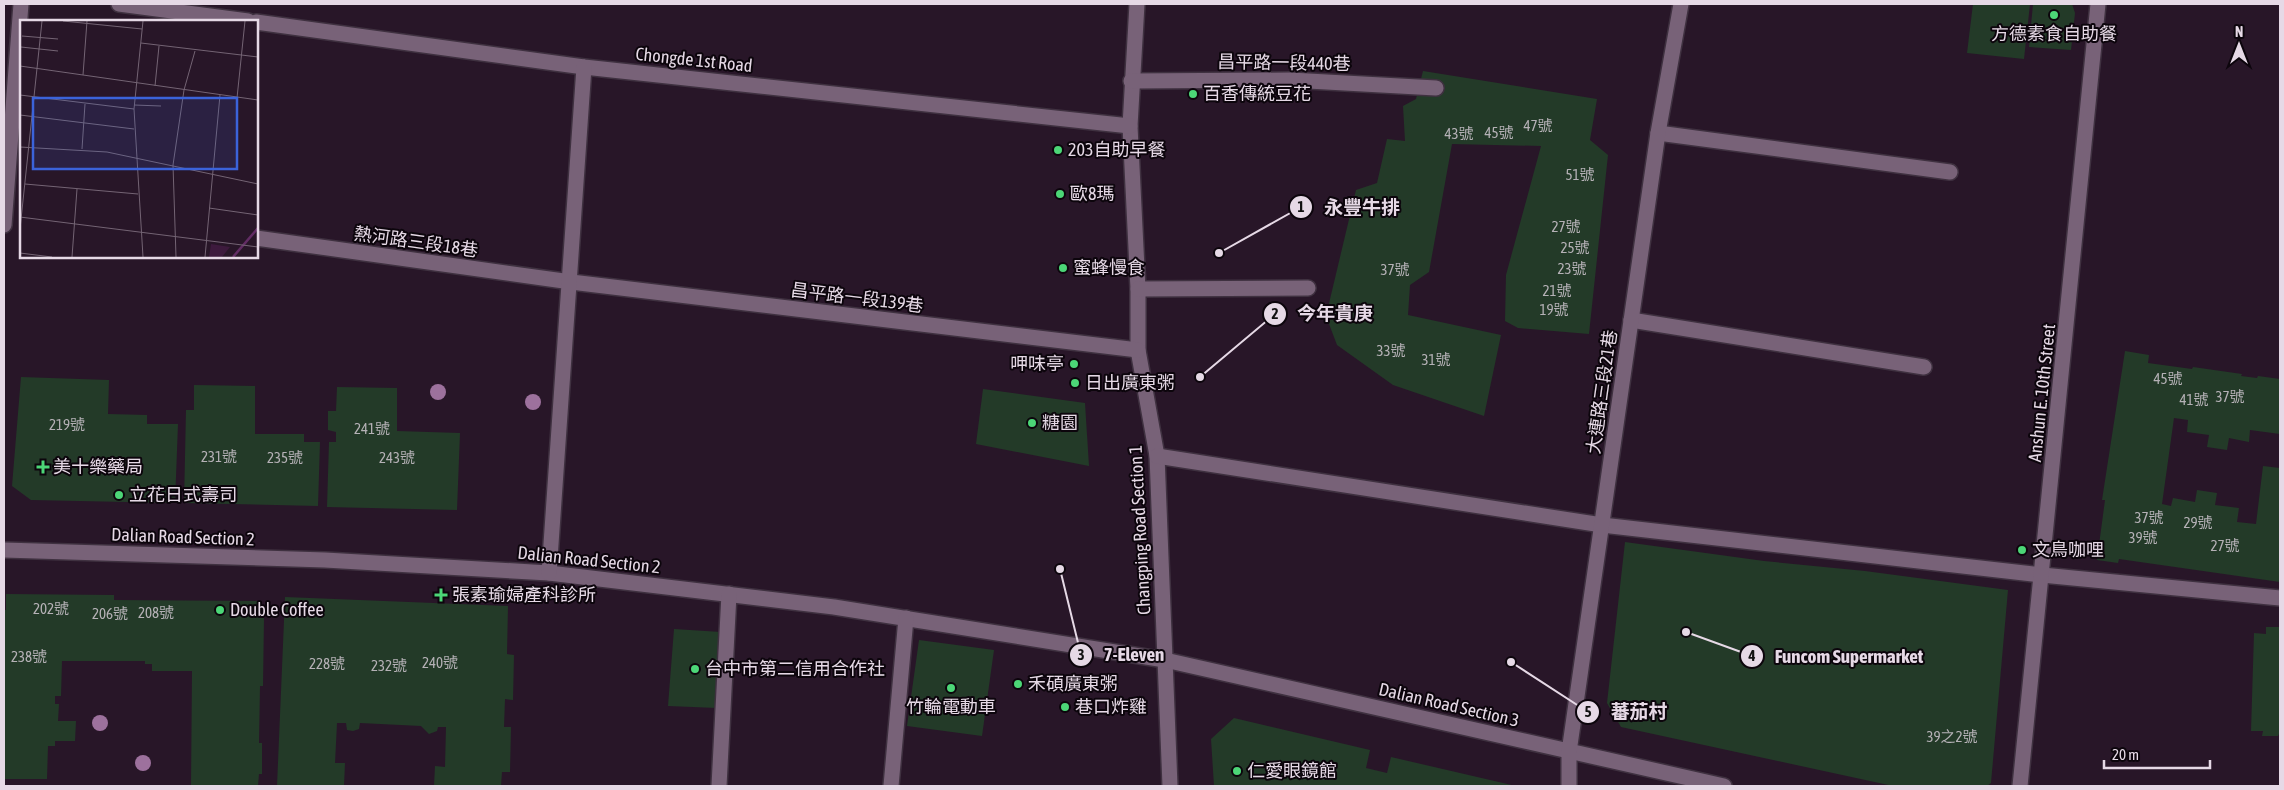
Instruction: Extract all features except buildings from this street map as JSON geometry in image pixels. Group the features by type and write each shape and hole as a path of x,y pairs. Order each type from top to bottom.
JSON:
{"street":[{"path":"20,20 21,4"},
{"path":"118,4 240,20"},
{"name":"Changping Road Section 1","path":"1137,4 1131,81 1130,126 1138,289 1138,350 1157,456 1170,786"},
{"name":"大連路三段21巷","path":"1569,786 1569,752 1658,133 1681,4"},
{"name":"Anshun E. 10th Street","path":"2020,786 2098,4"},
{"path":"4,225 10,203 20,22"},
{"name":"Chongde 1st Road","path":"258,22 584,67 1130,126"},
{"path":"549,573 571,282 584,67"},
{"name":"昌平路一段440巷","path":"1131,81 1290,80 1436,88"},
{"path":"1658,133 1950,172"},
{"name":"熱河路三段18巷","path":"258,238 571,282"},
{"name":"昌平路一段139巷","path":"571,282 1138,350"},
{"path":"1138,289 1308,288"},
{"path":"1631,320 1924,367"},
{"path":"1157,456 1602,525 2042,575 2280,598"},
{"name":"Dalian Road Section 2","path":"4,550 325,560 549,573 834,606 1165,660"},
{"path":"719,786 729,594"},
{"path":"891,786 906,618"},
{"name":"Dalian Road Section 3","path":"1165,660 1724,786"}],"place":[{"name":"方德素食自助餐","path":"2054,15"},
{"name":"百香傳統豆花","path":"1193,94"},
{"name":"203自助早餐","path":"1058,150"},
{"name":"歐8瑪","path":"1060,194"},
{"name":"永豐牛排","path":"1219,253"},
{"name":"蜜蜂慢食","path":"1063,268"},
{"name":"呷味亭","path":"1074,364"},
{"name":"今年貴庚","path":"1200,377"},
{"name":"日出廣東粥","path":"1075,383"},
{"name":"糖園","path":"1032,423"},
{"name":"美十樂藥局","path":"43,467"},
{"name":"立花日式壽司","path":"119,495"},
{"name":"文鳥咖哩","path":"2022,550"},
{"name":"7-Eleven","path":"1060,569"},
{"name":"張素瑜婦產科診所","path":"441,595"},
{"name":"Double Coffee","path":"220,610"},
{"name":"Funcom Supermarket","path":"1686,632"},
{"name":"蕃茄村","path":"1511,662"},
{"name":"台中市第二信用合作社","path":"695,669"},
{"name":"禾碩廣東粥","path":"1018,684"},
{"name":"竹輪電動車","path":"951,688"},
{"name":"巷口炸雞","path":"1065,707"},
{"name":"仁愛眼鏡館","path":"1237,771"}]}
